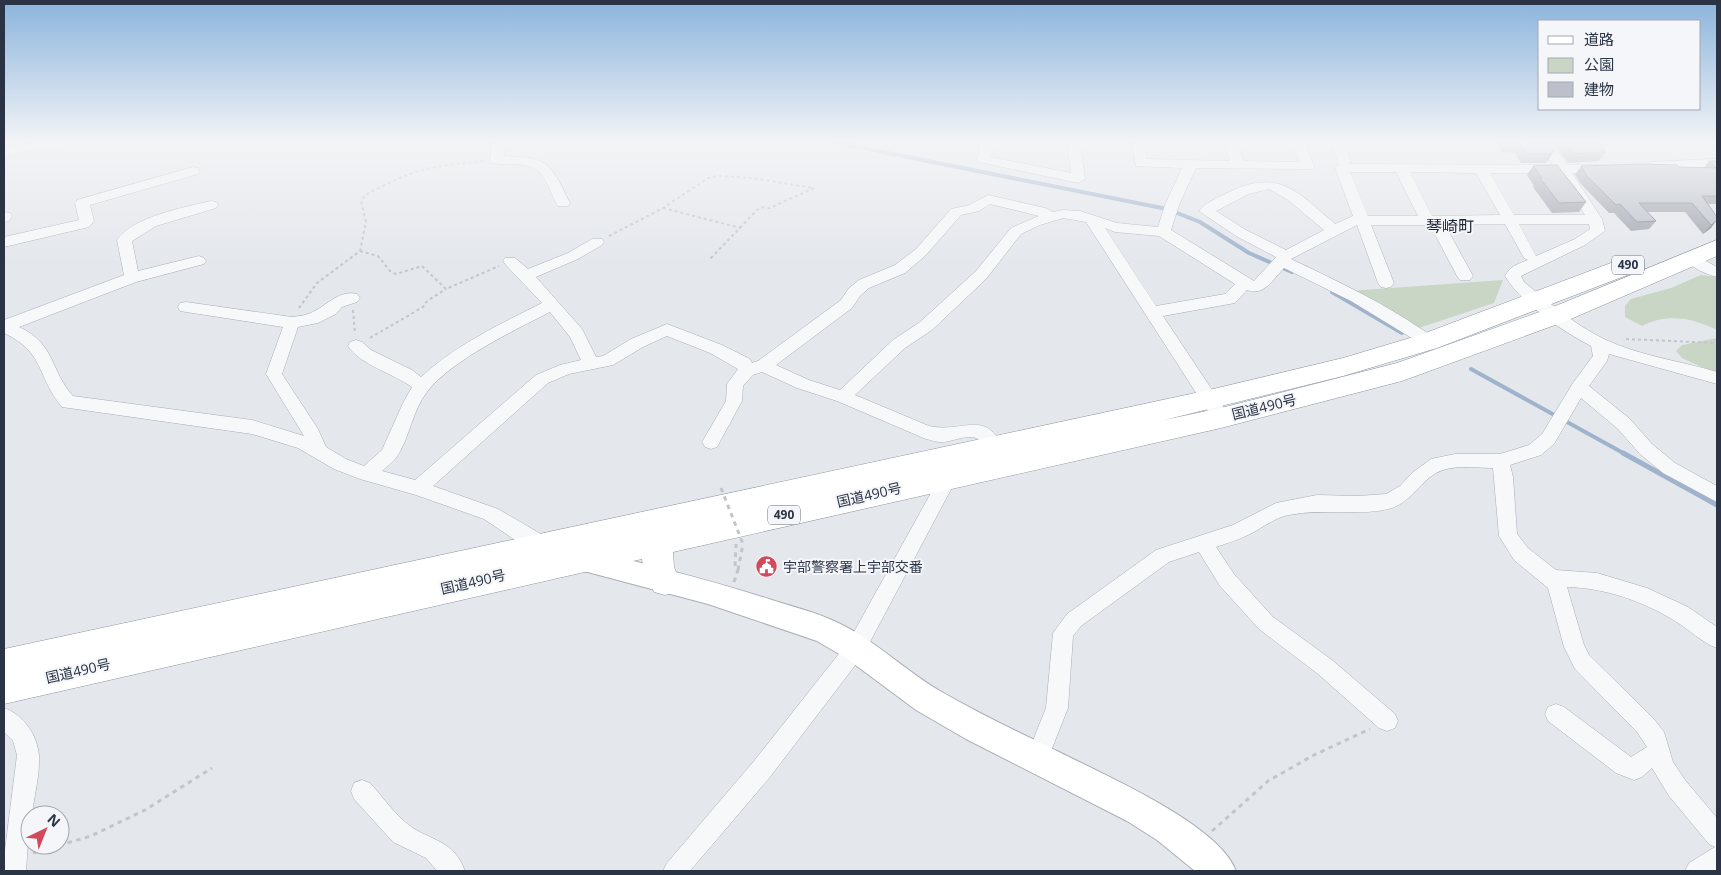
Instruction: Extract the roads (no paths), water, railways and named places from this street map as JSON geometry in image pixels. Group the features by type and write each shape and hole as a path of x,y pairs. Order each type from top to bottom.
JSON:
{"highway":[{"name":"国道490号","path":"4,664 544,546 1001,456 1215,409 1402,371 1548,308 1717,229"},
{"name":"国道490号","path":"1215,409 1344,367 1548,308 1691,258 1717,247"},
{"name":"国道490号","path":"4,688 948,478 1001,456"},
{"path":"662,542 657,557 657,567 665,582"}],"street":[{"path":"4,242 84,224 87,221 82,203 152,183"},
{"path":"554,183 563,203"},
{"path":"1163,232 1182,183"},
{"path":"1348,183 1386,283"},
{"path":"1410,183 1465,276"},
{"path":"1489,183 1529,255"},
{"path":"1571,183 1595,219 1598,231 1515,271 1513,276 1519,286 1617,356 1717,384"},
{"path":"1334,231 1282,189 1270,185 1238,192 1206,211 1284,259 1410,329 1428,342"},
{"path":"711,442 734,401 735,384 847,304 854,292 864,284 900,269 921,252 956,212 974,208 988,199 1040,211 1051,217"},
{"path":"132,278 124,240 127,235 157,221 211,206"},
{"path":"843,397 899,344 926,326 981,275 1016,231 1035,222 1063,214 1080,216 1115,227 1163,232 1245,284 1256,288 1284,259 1351,221 1595,219"},
{"path":"1092,220 1215,409"},
{"path":"526,276 573,256 597,242"},
{"path":"1691,258 1708,269 1717,272"},
{"path":"4,326 132,278 199,261"},
{"path":"510,262 526,276 574,331 583,344 591,365"},
{"path":"1152,312 1230,299 1245,284"},
{"path":"186,307 292,323 312,319 330,310 336,303 352,298"},
{"path":"366,474 389,454 411,403 422,386 440,368 466,351 550,305"},
{"path":"292,323 274,374 312,434 319,452"},
{"path":"4,326 33,343 41,353 61,396 68,402 252,427 304,443 340,464 366,474 418,488 491,514 528,538 577,559 708,592 826,631 856,648 927,700 977,728 1139,809 1170,828 1219,871"},
{"path":"542,379 566,369 607,361 667,330 716,349 755,368 843,397 933,434 947,435 976,430 981,432 1001,456"},
{"path":"1598,343 1621,352 1717,378"},
{"path":"1037,758 1057,708 1063,632 1074,620 1163,556 1239,531 1283,508 1317,503 1358,504 1389,501 1406,490 1437,464 1455,461 1500,461 1535,450 1548,439 1579,387 1601,357 1598,343"},
{"path":"418,488 583,344"},
{"path":"356,346 365,354 406,374 422,386"},
{"path":"1579,387 1624,424 1646,449 1669,468 1717,495"},
{"path":"1500,461 1504,477 1508,536 1521,554 1552,578 1557,585 1574,647 1582,662 1645,725 1656,740 1663,767 1677,788 1717,836"},
{"path":"675,871 762,769 856,648 948,478"},
{"path":"1203,543 1227,580 1266,623 1325,666 1387,721"},
{"path":"1552,578 1569,577 1596,580 1628,589 1656,600 1684,616 1717,639"},
{"path":"1556,714 1624,765 1634,769 1650,756 1659,755"},
{"path":"4,718 22,735 28,755 15,865"},
{"path":"362,791 401,834 434,850 454,871"},
{"path":"1697,871 1717,858"}],"waterway":[{"path":"1037,183 1167,209 1200,222 1249,253 1292,272"},
{"path":"1332,292 1402,333"},
{"path":"1471,369 1625,454"},
{"path":"1623,453 1717,505"}],"place":[{"name":"宇部警察署上宇部交番","path":"767,567"}],"district":[{"name":"琴崎町","path":"1450,226"}]}
